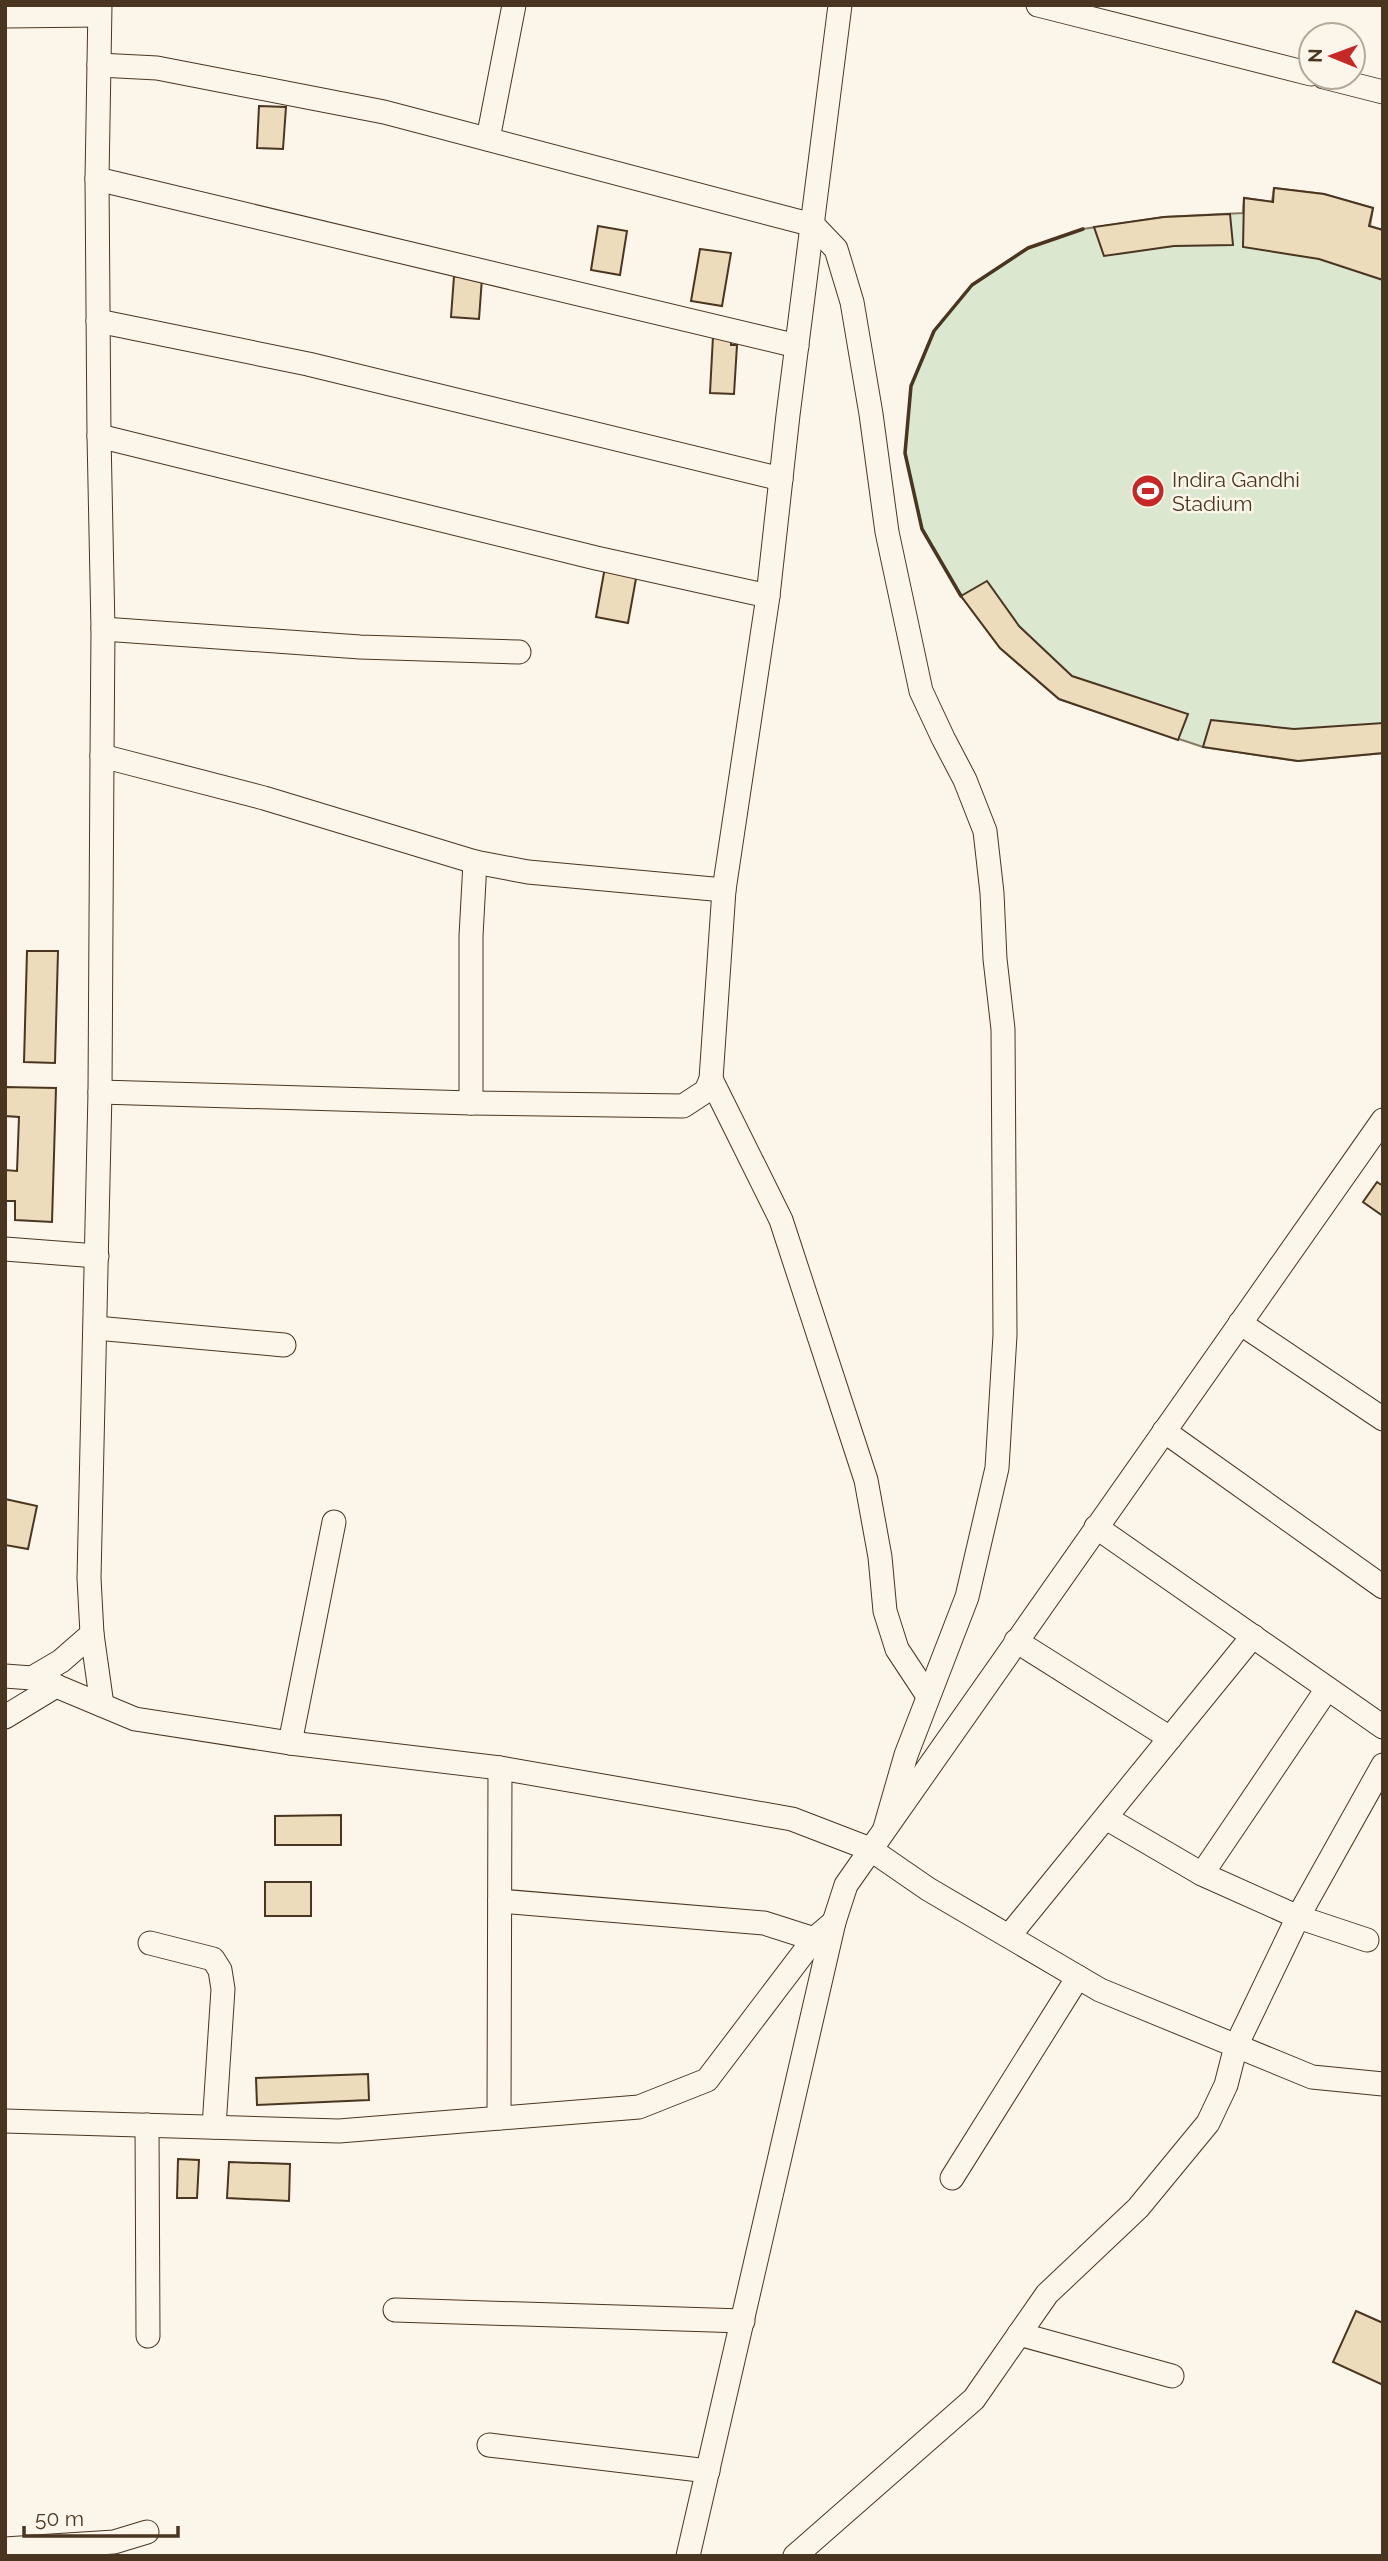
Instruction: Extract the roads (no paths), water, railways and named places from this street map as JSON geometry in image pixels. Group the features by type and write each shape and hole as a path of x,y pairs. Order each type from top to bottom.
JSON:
{"street":[{"path":"488,139 514,5"},
{"path":"100,1092 683,1106 706,1091 711,1079 724,890 768,596 840,5"},
{"path":"1038,5 1297,70"},
{"path":"5,16 99,10 97,179 103,629 100,1092 89,1578 92,1634 102,1705"},
{"path":"99,65 157,68 384,112 813,225 836,249 852,302 887,531 921,691 965,780 985,831 1003,1029 1005,1335 997,1468 967,1597 906,1755 885,1828"},
{"path":"97,179 797,346"},
{"path":"98,321 308,364 781,479"},
{"path":"99,436 596,558 768,596"},
{"path":"103,629 360,647 519,652"},
{"path":"102,756 264,798 475,862 528,873 724,890"},
{"path":"471,1103 471,936 475,862"},
{"path":"711,1079 781,1220 866,1480 880,1557 885,1611 897,1649 928,1696"},
{"path":"688,2556 834,1922 846,1885 1383,1120"},
{"path":"5,1250 97,1256"},
{"path":"1240,1323 1383,1419"},
{"path":"96,1328 284,1345"},
{"path":"1164,1431 1383,1587"},
{"path":"290,1743 334,1522"},
{"path":"1096,1527 1383,1727"},
{"path":"32,1678 61,1661 92,1634"},
{"path":"1009,1936 1253,1636"},
{"path":"1016,1641 1170,1738"},
{"path":"5,1676 32,1678 135,1719 290,1743 500,1768 792,1819 870,1849 928,1889 1100,1990 1312,2077 1383,2084"},
{"path":"5,1717 56,1686"},
{"path":"1202,1874 1326,1689"},
{"path":"794,2556 974,2399 1047,2294 1138,2208 1208,2123 1226,2085 1236,2046 1298,1917 1383,1765"},
{"path":"499,2118 500,1768"},
{"path":"1106,1818 1202,1874 1298,1917 1367,1940"},
{"path":"500,1900 764,1923 814,1939"},
{"path":"5,2121 339,2131 639,2107 707,2080 814,1939 834,1922"},
{"path":"150,1943 213,1959 220,1970 223,1989 214,2127"},
{"path":"952,2178 1078,1977"},
{"path":"147,2125 148,2336"},
{"path":"395,2310 743,2321"},
{"path":"1019,2334 1172,2376"},
{"path":"489,2445 708,2471"},
{"path":"5,2549 114,2542 147,2532"}],"place":[{"name":"Indira Gandhi Stadium","path":"1148,491"}]}
